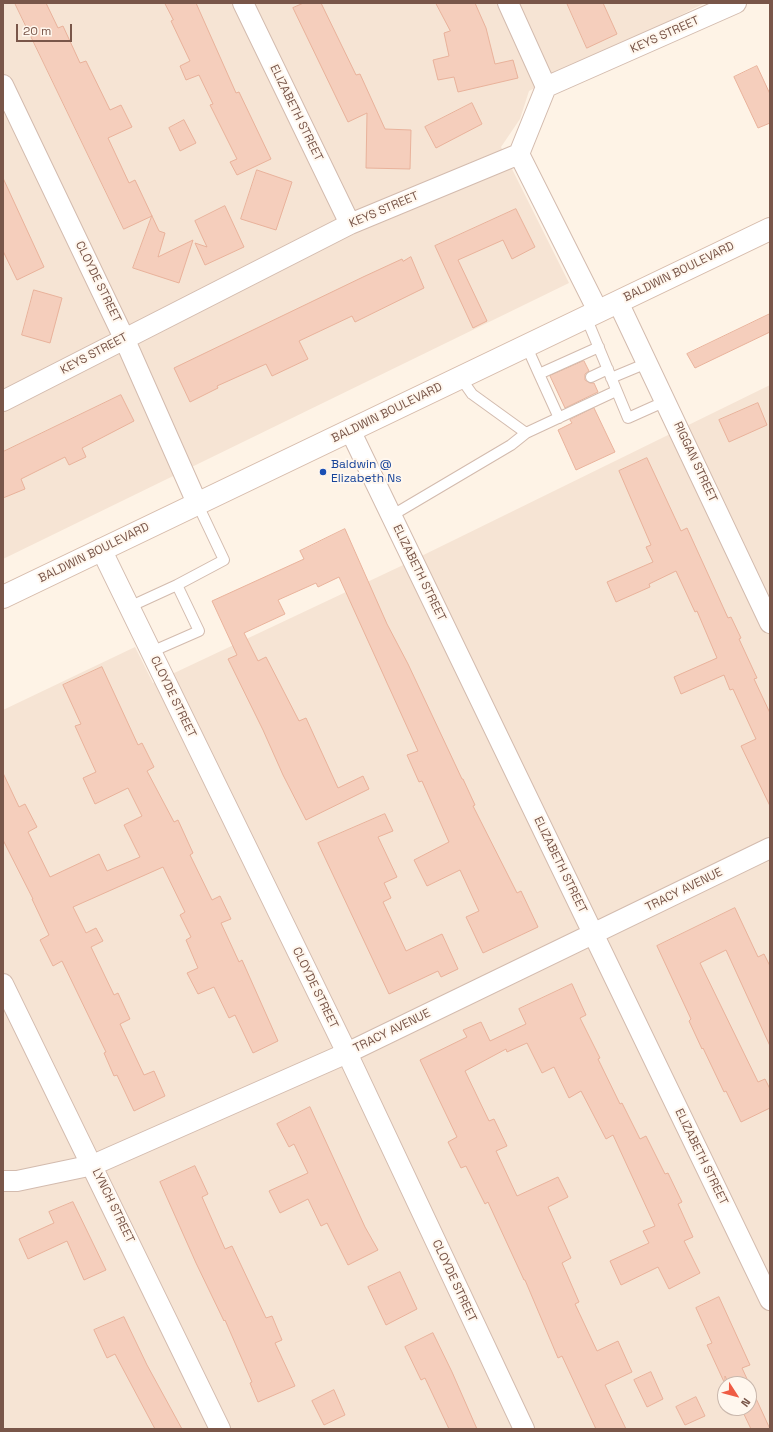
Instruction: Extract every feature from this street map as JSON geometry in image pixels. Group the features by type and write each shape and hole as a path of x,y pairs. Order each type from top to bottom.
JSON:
{"main road":[{"name":"BALDWIN BOULEVARD","path":"3,597 526,344 618,302 770,228"}],"street":[{"name":"ELIZABETH STREET","path":"243,3 350,224"},
{"path":"508,3 546,87 520,154 592,314"},
{"name":"KEYS STREET","path":"546,87 736,3"},
{"name":"CLOYDE STREET","path":"3,85 124,338 197,503"},
{"name":"KEYS STREET","path":"3,401 350,224 520,154"},
{"name":"RIGGAN STREET","path":"618,302 770,622"},
{"name":"ELIZABETH STREET","path":"350,430 770,1300"},
{"name":"CLOYDE STREET","path":"101,549 347,1053 524,1429"},
{"name":"TRACY AVENUE","path":"3,1181 18,1181 93,1166 347,1053 770,848"},
{"name":"LYNCH STREET","path":"3,984 220,1429"}],"lane":[{"path":"592,314 599,347 628,418 666,401"},
{"path":"526,344 539,374 553,395 559,418"},
{"path":"539,374 599,347"},
{"path":"592,377 610,374 647,363"},
{"path":"460,377 472,394 526,433"},
{"path":"391,516 511,445 526,433 616,391"},
{"path":"129,607 177,585 224,560 197,503"},
{"path":"151,652 199,631 177,585"}],"shaded area":[{"path":"3,3 705,3 529,91 520,119 501,147 569,283 3,559"},
{"path":"770,385 770,1429 3,1429 3,710 135,647 153,683 399,567"}],"building":[{"path":"15,3 46,3 58,28 63,26 80,63 86,61 110,110 121,105 132,127 108,138 129,183 135,180 152,216 124,229"},
{"path":"165,3 196,3 236,93 239,92 271,159 237,175 230,162 237,159 210,105 213,104 199,75 186,80 180,66 190,61 171,21 173,20"},
{"path":"304,3 321,3 356,75 360,74 385,129 411,130 410,169 366,168 367,113 348,122 293,8"},
{"path":"436,3 475,3 486,28 495,64 513,60 518,78 458,92 454,77 438,80 433,60 449,56 444,33 450,31"},
{"path":"567,3 603,3 617,34 587,48"},
{"path":"757,66 770,94 770,123 758,128 734,77"},
{"path":"472,103 482,124 436,148 425,127"},
{"path":"184,120 196,143 180,151 169,128"},
{"path":"257,170 292,182 276,230 241,219"},
{"path":"3,178 44,267 17,280 3,251"},
{"path":"225,206 244,247 205,265 195,243 207,247 195,221"},
{"path":"516,209 535,247 512,259 503,240 458,260 487,321 473,328 435,246"},
{"path":"152,216 159,231 165,233 158,257 193,240 179,283 133,268"},
{"path":"411,257 424,288 355,322 352,316 299,341 308,359 272,376 266,364 217,386 218,388 190,402 174,368 363,277 402,259 403,261"},
{"path":"34,290 62,298 50,343 22,335"},
{"path":"770,314 770,332 695,368 687,354"},
{"path":"584,361 589,371 585,374 585,380 590,383 594,383 598,392 565,408 550,376"},
{"path":"121,395 134,421 82,448 86,457 69,465 65,457 21,479 25,489 3,498 3,452"},
{"path":"758,403 767,425 729,442 719,420"},
{"path":"594,408 615,452 576,470 558,430 572,423 570,420"},
{"path":"647,458 681,531 687,528 728,618 731,617 741,638 739,639 757,678 754,679 770,713 770,806 741,746 756,739 733,689 730,690 724,675 681,694 674,677 717,658 697,611 695,612 676,571 649,584 650,587 616,602 607,582 653,562 646,547 651,545 619,471"},
{"path":"345,529 387,624 408,664 463,779 475,805 473,806 517,893 521,891 538,927 483,953 466,917 479,911 460,870 427,886 414,860 449,842 422,781 419,782 407,755 418,751 339,577 318,587 316,583 278,600 285,614 244,633 258,661 266,657 299,721 306,718 338,788 363,776 369,789 306,820 228,659 237,655 212,601 304,559 300,551"},
{"path":"102,667 138,745 142,743 154,767 147,771 174,822 178,820 193,853 190,855 212,900 220,896 231,919 221,923 239,962 242,960 278,1041 253,1053 235,1015 229,1018 214,987 198,994 187,973 198,968 186,940 191,937 180,915 185,912 163,867 73,907 86,933 96,928 103,941 91,947 114,995 118,993 130,1019 120,1024 144,1075 154,1071 165,1096 134,1111 117,1075 114,1076 104,1053 106,1052 62,961 53,966 40,940 49,935 33,899 3,840 3,773 19,807 25,804 37,827 28,832 50,877 99,854 107,871 140,857 124,825 142,816 128,788 95,804 83,778 96,772 75,726 81,724 63,685"},
{"path":"385,814 393,831 378,837 397,877 384,883 391,898 383,902 406,951 442,934 458,969 441,977 438,971 389,994 318,843"},
{"path":"735,908 758,957 764,954 770,966 770,1046 726,950 700,963 758,1082 765,1079 770,1089 770,1108 741,1122 726,1091 724,1092 703,1048 702,1049 689,1021 691,1019 657,946"},
{"path":"572,984 586,1015 580,1018 600,1058 598,1059 620,1104 622,1103 640,1139 646,1136 665,1174 668,1173 682,1202 678,1204 693,1237 684,1241 700,1273 669,1289 658,1267 621,1285 610,1261 649,1243 643,1231 655,1226 613,1135 606,1139 581,1091 569,1098 554,1067 542,1073 527,1043 507,1052 506,1049 465,1071 489,1121 494,1119 507,1146 496,1151 517,1196 558,1177 568,1197 548,1207 571,1258 562,1263 579,1302 575,1304 597,1351 618,1341 632,1372 605,1385 626,1429 596,1429 562,1356 558,1358 525,1280 488,1202 485,1204 466,1166 461,1168 448,1142 457,1137 420,1060 467,1037 463,1030 481,1022 490,1041 526,1024 519,1009"},
{"path":"310,1107 365,1227 378,1250 348,1265 327,1223 321,1226 308,1199 280,1213 269,1191 308,1173 294,1144 289,1147 277,1124"},
{"path":"195,1166 208,1194 202,1197 225,1249 232,1246 266,1318 272,1316 282,1340 275,1343 295,1386 258,1402 250,1383 252,1382 225,1320 224,1321 196,1263 160,1182"},
{"path":"73,1202 106,1270 84,1280 67,1241 28,1259 19,1239 54,1223 49,1212"},
{"path":"400,1272 417,1309 386,1325 368,1287"},
{"path":"719,1297 750,1365 742,1368 746,1376 721,1376 707,1345 712,1343 696,1308"},
{"path":"124,1317 147,1365 182,1429 155,1429 115,1354 107,1358 94,1330"},
{"path":"433,1333 477,1429 449,1429 425,1378 421,1380 405,1347"},
{"path":"651,1372 663,1399 647,1407 634,1380"},
{"path":"334,1390 345,1415 324,1425 312,1401"},
{"path":"696,1397 705,1416 685,1425 676,1407"},
{"path":"757,1401 770,1429 751,1429 745,1416 757,1416"}],"place":[{"name":"Baldwin @ Elizabeth Ns","path":"323,472"}]}
